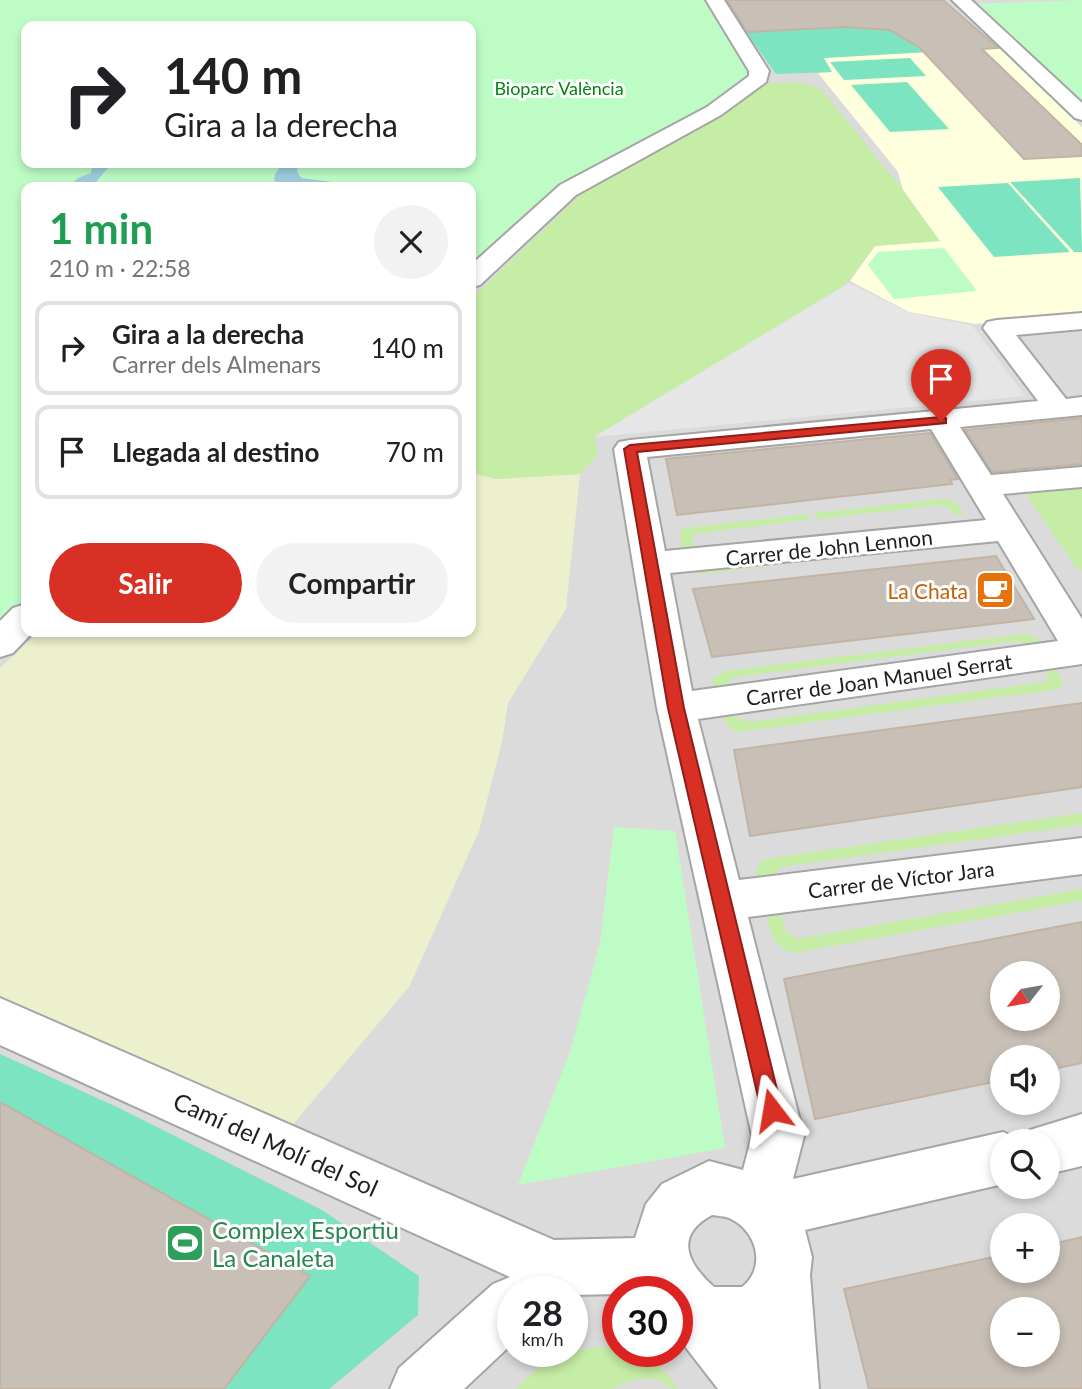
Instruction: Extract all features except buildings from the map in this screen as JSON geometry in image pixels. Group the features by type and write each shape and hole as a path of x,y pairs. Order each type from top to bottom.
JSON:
{"street":[{"path":"476,274 568,190 714,111 746,90 758,78 759,71 715,0"},
{"path":"961,0 988,0"},
{"path":"961,0 1082,114"},
{"path":"1070,407 997,328 1082,321"},
{"path":"693,1302 711,1317 734,1319 755,1313 771,1300 778,1136 676,708 630,449 1070,407"},
{"path":"941,421 1082,650"},
{"path":"982,486 1082,477"},
{"name":"Carrer de John Lennon","path":"649,564 1008,529"},
{"path":"0,644 21,622"},
{"name":"Carrer de Joan Manuel Serrat","path":"676,708 1082,650"},
{"name":"Carrer de Víctor Jara","path":"720,901 1082,856"},
{"name":"Camí del Molí del Sol","path":"0,1021 507,1276"},
{"path":"1060,1145 1082,1140"},
{"path":"773,1238 827,1199 990,1161"},
{"path":"673,1276 660,1242 665,1221 677,1203 690,1194 709,1188 730,1189 773,1238 789,1389"},
{"path":"693,1309 755,1389"},
{"path":"420,1389 497,1319"}],"shaded area":[{"path":"707,0 1082,0 1082,1389 0,1389 0,628 21,601 21,637 476,637 476,261 559,187 727,92 750,73"},
{"path":"999,48 1082,127 1082,314 975,324 909,312 850,281 875,246 939,241 903,190 898,172 818,73 831,72 823,58"},
{"path":"849,283 910,313 972,325 1025,396 594,437"},
{"path":"476,474 497,479 580,474 566,609 508,703 502,742 479,831 409,987 290,1128 0,1011 0,668 34,637 476,637"}],"green space":[{"name":"Bioparc València","path":"0,0 707,0 750,73 706,107 560,186 525,214 476,260 476,182 21,182 21,601 0,628"},
{"path":"1082,0 1082,106 971,4"},
{"path":"845,27 890,30 926,52 824,58 832,72 776,74 746,32"},
{"path":"910,58 926,76 844,80 830,62"},
{"path":"799,82 816,87 825,94 903,190 940,241 875,246 845,285 595,437 598,454 580,474 497,479 476,474 476,294 583,192 727,111 756,88 772,83"},
{"path":"907,82 949,129 890,132 851,85"},
{"path":"1080,178 1082,252 1074,252 1010,182"},
{"path":"1008,183 1070,252 994,257 938,187"},
{"path":"944,248 977,291 894,299 868,265 878,252"},
{"path":"1082,486 1082,570 1078,570 1027,496 1030,491"},
{"path":"945,499 957,503 964,514 956,515 948,507 940,505 818,519 815,513"},
{"path":"808,514 811,519 694,534 692,539 696,560 825,554 828,559 700,574 690,568 684,558 680,534 684,528"},
{"path":"1025,634 1038,638 1047,653 1017,641 734,677 727,684 728,694 716,695 712,680 724,671"},
{"path":"1055,667 1063,683 1060,689 738,732 728,727 721,711 731,709 734,717 750,722 1043,682 1048,679 1046,668"},
{"path":"1082,813 1082,825 781,867 761,894 756,871 760,862 771,858"},
{"path":"614,827 675,831 725,1148 518,1185 570,1052 600,943"},
{"path":"1082,889 1082,901 794,953 777,944 766,915 781,915 786,931 797,939"},
{"name":"Complex Esportiu La Canaleta","path":"0,1054 119,1108 322,1210 419,1276 418,1315 329,1389 0,1389"},
{"path":"602,1347 602,1367 660,1367 678,1389 673,1389 657,1379 636,1379 611,1389 515,1389 541,1367 588,1367 588,1349"}],"water":[{"path":"92,168 108,168 96,182 74,182 78,178 91,173"},
{"path":"279,168 298,168 301,178 332,182 276,182 275,174"}],"place":[{"name":"La Chata","path":"995,590"},
{"name":"Complex Esportiu La Canaleta","path":"185,1243"}],"route":[{"path":"772,1110 676,708 630,449 941,421"}]}
